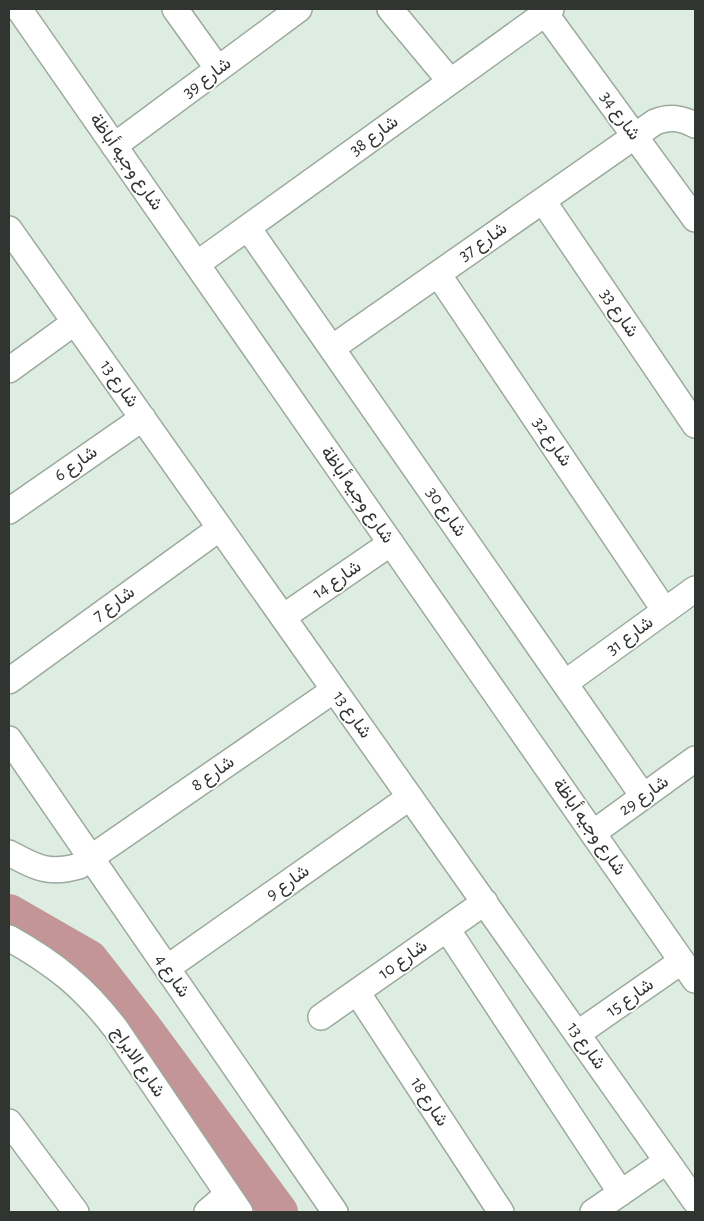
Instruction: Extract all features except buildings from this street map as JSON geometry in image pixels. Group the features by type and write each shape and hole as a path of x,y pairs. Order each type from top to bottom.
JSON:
{"street":[{"name":"شارع وجيه أباظة","path":"19,9 689,971"},
{"path":"175,9 218,69"},
{"name":"شارع 39","path":"114,146 299,9"},
{"path":"390,9 450,81"},
{"name":"شارع 38","path":"197,264 548,11"},
{"name":"شارع 34","path":"548,11 695,218"},
{"name":"شارع 37","path":"332,348 655,122 666,118 677,118 695,125"},
{"name":"شارع 33","path":"543,201 695,425"},
{"name":"شارع 30","path":"248,228 644,796"},
{"name":"شارع 13","path":"9,229 695,1201"},
{"name":"شارع 32","path":"438,274 665,611"},
{"path":"9,370 75,322"},
{"name":"شارع 6","path":"9,511 143,418"},
{"name":"شارع 7","path":"9,681 220,528"},
{"name":"شارع 14","path":"283,617 391,543"},
{"name":"شارع 31","path":"565,683 695,589"},
{"name":"شارع 8","path":"9,853 36,868 50,871 65,870 79,866 334,690"},
{"name":"شارع 4","path":"9,739 334,1212"},
{"name":"شارع 29","path":"592,832 695,759"},
{"name":"شارع 9","path":"167,968 410,797"},
{"name":"شارع 10","path":"321,1016 485,902"},
{"path":"447,929 621,1193"},
{"name":"شارع الابراج","path":"9,938 61,971 82,988 100,1008 234,1203"},
{"name":"شارع 15","path":"577,1034 689,971"},
{"name":"شارع 18","path":"357,992 501,1212"},
{"path":"9,1122 76,1212"},
{"path":"593,1212 667,1160"},
{"path":"207,1212 234,1203"}],"waterway":[{"path":"9,913 89,959 143,1028 279,1212"}]}
